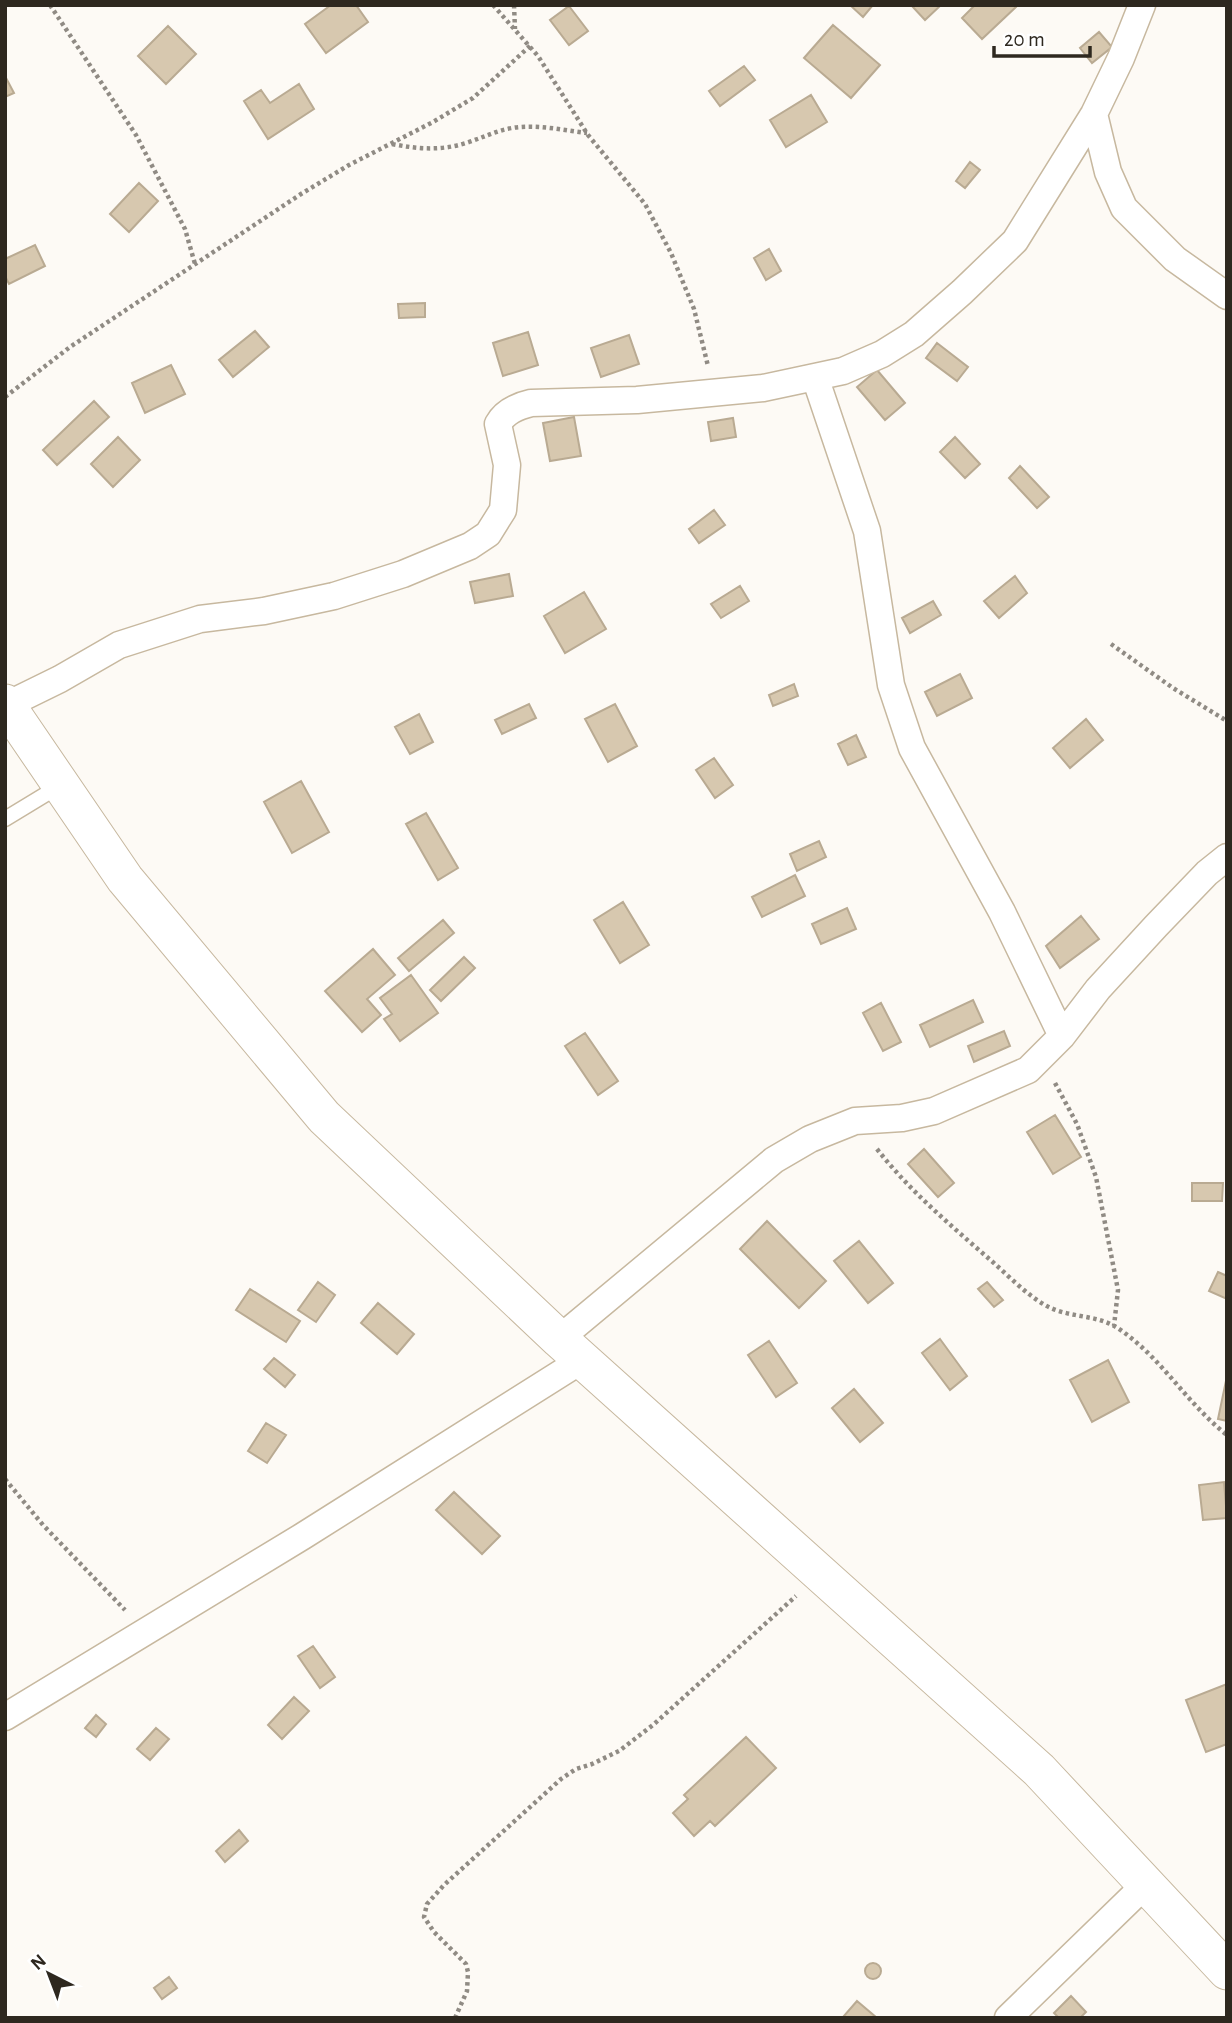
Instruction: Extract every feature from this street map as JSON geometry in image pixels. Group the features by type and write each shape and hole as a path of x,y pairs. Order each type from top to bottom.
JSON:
{"main road":[{"path":"6,704 125,878 324,1117 570,1349 1038,1770 1227,1971"}],"street":[{"path":"6,704 60,679 119,645 200,619 264,611 334,596 402,574 470,545 488,534 503,510 507,465 498,424 506,414 519,406 531,403 637,400 763,388 843,371 882,354 915,334 1015,241 1094,114 1121,58 1142,5"},
{"path":"1094,114 1108,172 1124,208 1175,259 1227,296"},
{"path":"815,377 867,531 891,685 912,748 1002,912 1062,1036"},
{"path":"5,1717 303,1536 570,1349 774,1160 810,1139 855,1121 902,1118 934,1111 1028,1070 1062,1036 1098,989 1156,926 1206,873 1227,857"},
{"path":"1008,2018 1146,1884"}],"lane":[{"path":"5,819 62,785"}],"path":[{"path":"50,5 136,135 185,229 195,264"},
{"path":"493,5 530,46 557,82 587,133 645,204 671,253 694,309 715,392"},
{"path":"514,5 515,30"},
{"path":"5,397 70,347 301,194 473,98 530,46"},
{"path":"391,144 419,149 440,149 466,143 493,132 536,126 587,133"},
{"path":"1111,644 1173,688 1227,721"},
{"path":"1041,1057 1077,1124 1096,1177 1118,1290 1114,1326"},
{"path":"855,1121 914,1193 1025,1291 1046,1306 1114,1326 1151,1353 1196,1409 1227,1435"},
{"path":"5,1479 43,1525 145,1631"},
{"path":"455,2018 467,1991 468,1972 466,1964 434,1932 424,1917 427,1904 444,1885 561,1779 576,1769 619,1751 821,1575"}],"building":[{"path":"331,5 356,5 368,22 326,53 305,24"},
{"path":"850,5 873,5 863,17"},
{"path":"911,5 941,5 925,20"},
{"path":"975,5 1017,6 982,39 962,18"},
{"path":"569,6 588,31 569,45 550,20"},
{"path":"833,25 880,65 851,98 804,58"},
{"path":"168,26 196,54 166,84 138,56"},
{"path":"1099,32 1112,47 1092,63 1080,48"},
{"path":"744,66 755,80 720,106 709,91"},
{"path":"5,76 14,93 5,97"},
{"path":"299,84 314,109 268,139 244,101 261,90 270,103"},
{"path":"811,95 827,122 786,147 770,120"},
{"path":"970,162 980,170 965,188 956,181"},
{"path":"139,183 158,201 129,232 110,214"},
{"path":"35,245 45,266 9,284 5,276 5,259"},
{"path":"769,249 781,271 766,280 754,258"},
{"path":"425,303 425,317 399,318 398,304"},
{"path":"255,331 269,347 233,377 219,360"},
{"path":"528,332 538,365 503,376 493,343"},
{"path":"629,335 639,364 601,377 591,348"},
{"path":"937,343 968,367 957,381 926,358"},
{"path":"171,365 185,394 145,413 132,383"},
{"path":"877,370 905,403 885,420 857,387"},
{"path":"94,401 109,417 57,465 43,450"},
{"path":"574,417 581,456 550,461 543,423"},
{"path":"733,418 736,437 711,441 708,422"},
{"path":"118,437 140,460 113,487 91,464"},
{"path":"955,437 980,464 965,478 940,452"},
{"path":"1020,466 1049,497 1037,508 1009,478"},
{"path":"714,510 725,525 699,543 689,529"},
{"path":"509,574 513,596 475,603 470,582"},
{"path":"1015,576 1027,593 999,618 984,601"},
{"path":"740,586 749,601 721,618 711,604"},
{"path":"584,592 606,629 565,653 544,616"},
{"path":"933,601 941,615 910,633 902,618"},
{"path":"960,674 972,698 937,716 925,692"},
{"path":"794,684 798,696 773,706 769,695"},
{"path":"529,704 536,718 502,734 495,720"},
{"path":"615,704 637,746 608,762 585,719"},
{"path":"419,714 433,742 410,754 395,727"},
{"path":"1086,719 1103,740 1070,768 1053,748"},
{"path":"856,735 866,757 848,765 838,744"},
{"path":"714,758 733,785 715,798 696,770"},
{"path":"301,781 329,832 292,853 264,802"},
{"path":"426,813 458,868 438,880 406,824"},
{"path":"819,841 826,857 797,871 790,854"},
{"path":"795,875 805,896 762,917 752,897"},
{"path":"623,902 649,945 620,963 594,920"},
{"path":"847,908 856,929 821,944 812,924"},
{"path":"1081,916 1099,939 1060,968 1046,946"},
{"path":"443,920 454,933 409,971 398,958"},
{"path":"373,949 395,975 367,999 381,1015 362,1032 325,991"},
{"path":"464,957 475,968 441,1001 430,990"},
{"path":"411,975 438,1013 400,1041 384,1019 392,1014 380,998"},
{"path":"973,1000 983,1022 930,1047 920,1025"},
{"path":"881,1003 901,1042 883,1051 863,1013"},
{"path":"1004,1031 1010,1046 974,1062 968,1046"},
{"path":"585,1033 618,1081 598,1095 565,1046"},
{"path":"1055,1115 1081,1157 1053,1174 1027,1132"},
{"path":"924,1149 954,1183 938,1197 908,1164"},
{"path":"1192,1183 1223,1183 1222,1201 1192,1201"},
{"path":"767,1221 826,1281 799,1308 740,1249"},
{"path":"859,1241 893,1283 868,1303 834,1261"},
{"path":"1218,1272 1227,1276 1227,1299 1209,1291"},
{"path":"318,1282 335,1295 316,1322 298,1310"},
{"path":"987,1282 1003,1300 994,1307 978,1289"},
{"path":"250,1289 300,1321 286,1342 236,1310"},
{"path":"378,1303 414,1334 397,1354 361,1323"},
{"path":"940,1339 967,1376 950,1390 922,1353"},
{"path":"769,1341 797,1383 776,1397 748,1355"},
{"path":"274,1358 295,1375 285,1387 264,1369"},
{"path":"1108,1360 1129,1402 1092,1422 1070,1380"},
{"path":"1227,1376 1227,1421 1218,1419"},
{"path":"854,1389 883,1423 860,1442 832,1408"},
{"path":"266,1423 286,1435 267,1463 248,1451"},
{"path":"1224,1482 1227,1518 1203,1520 1199,1485"},
{"path":"454,1492 500,1536 482,1554 436,1510"},
{"path":"313,1646 335,1677 320,1688 298,1656"},
{"path":"1227,1684 1227,1744 1206,1752 1186,1700"},
{"path":"294,1697 309,1711 282,1739 268,1725"},
{"path":"96,1715 106,1724 96,1737 85,1728"},
{"path":"156,1728 169,1739 150,1760 137,1749"},
{"path":"746,1737 776,1768 715,1826 710,1821 694,1836 673,1813 688,1799 684,1795"},
{"path":"239,1830 248,1841 225,1862 216,1851"},
{"path":"870,1963 876,1963 881,1971 879,1977 870,1979 865,1974 865,1968"},
{"path":"169,1977 177,1988 162,1999 154,1988"},
{"path":"1071,1996 1086,2012 1080,2018 1059,2018 1054,2013"},
{"path":"857,2001 877,2018 843,2017"}]}
